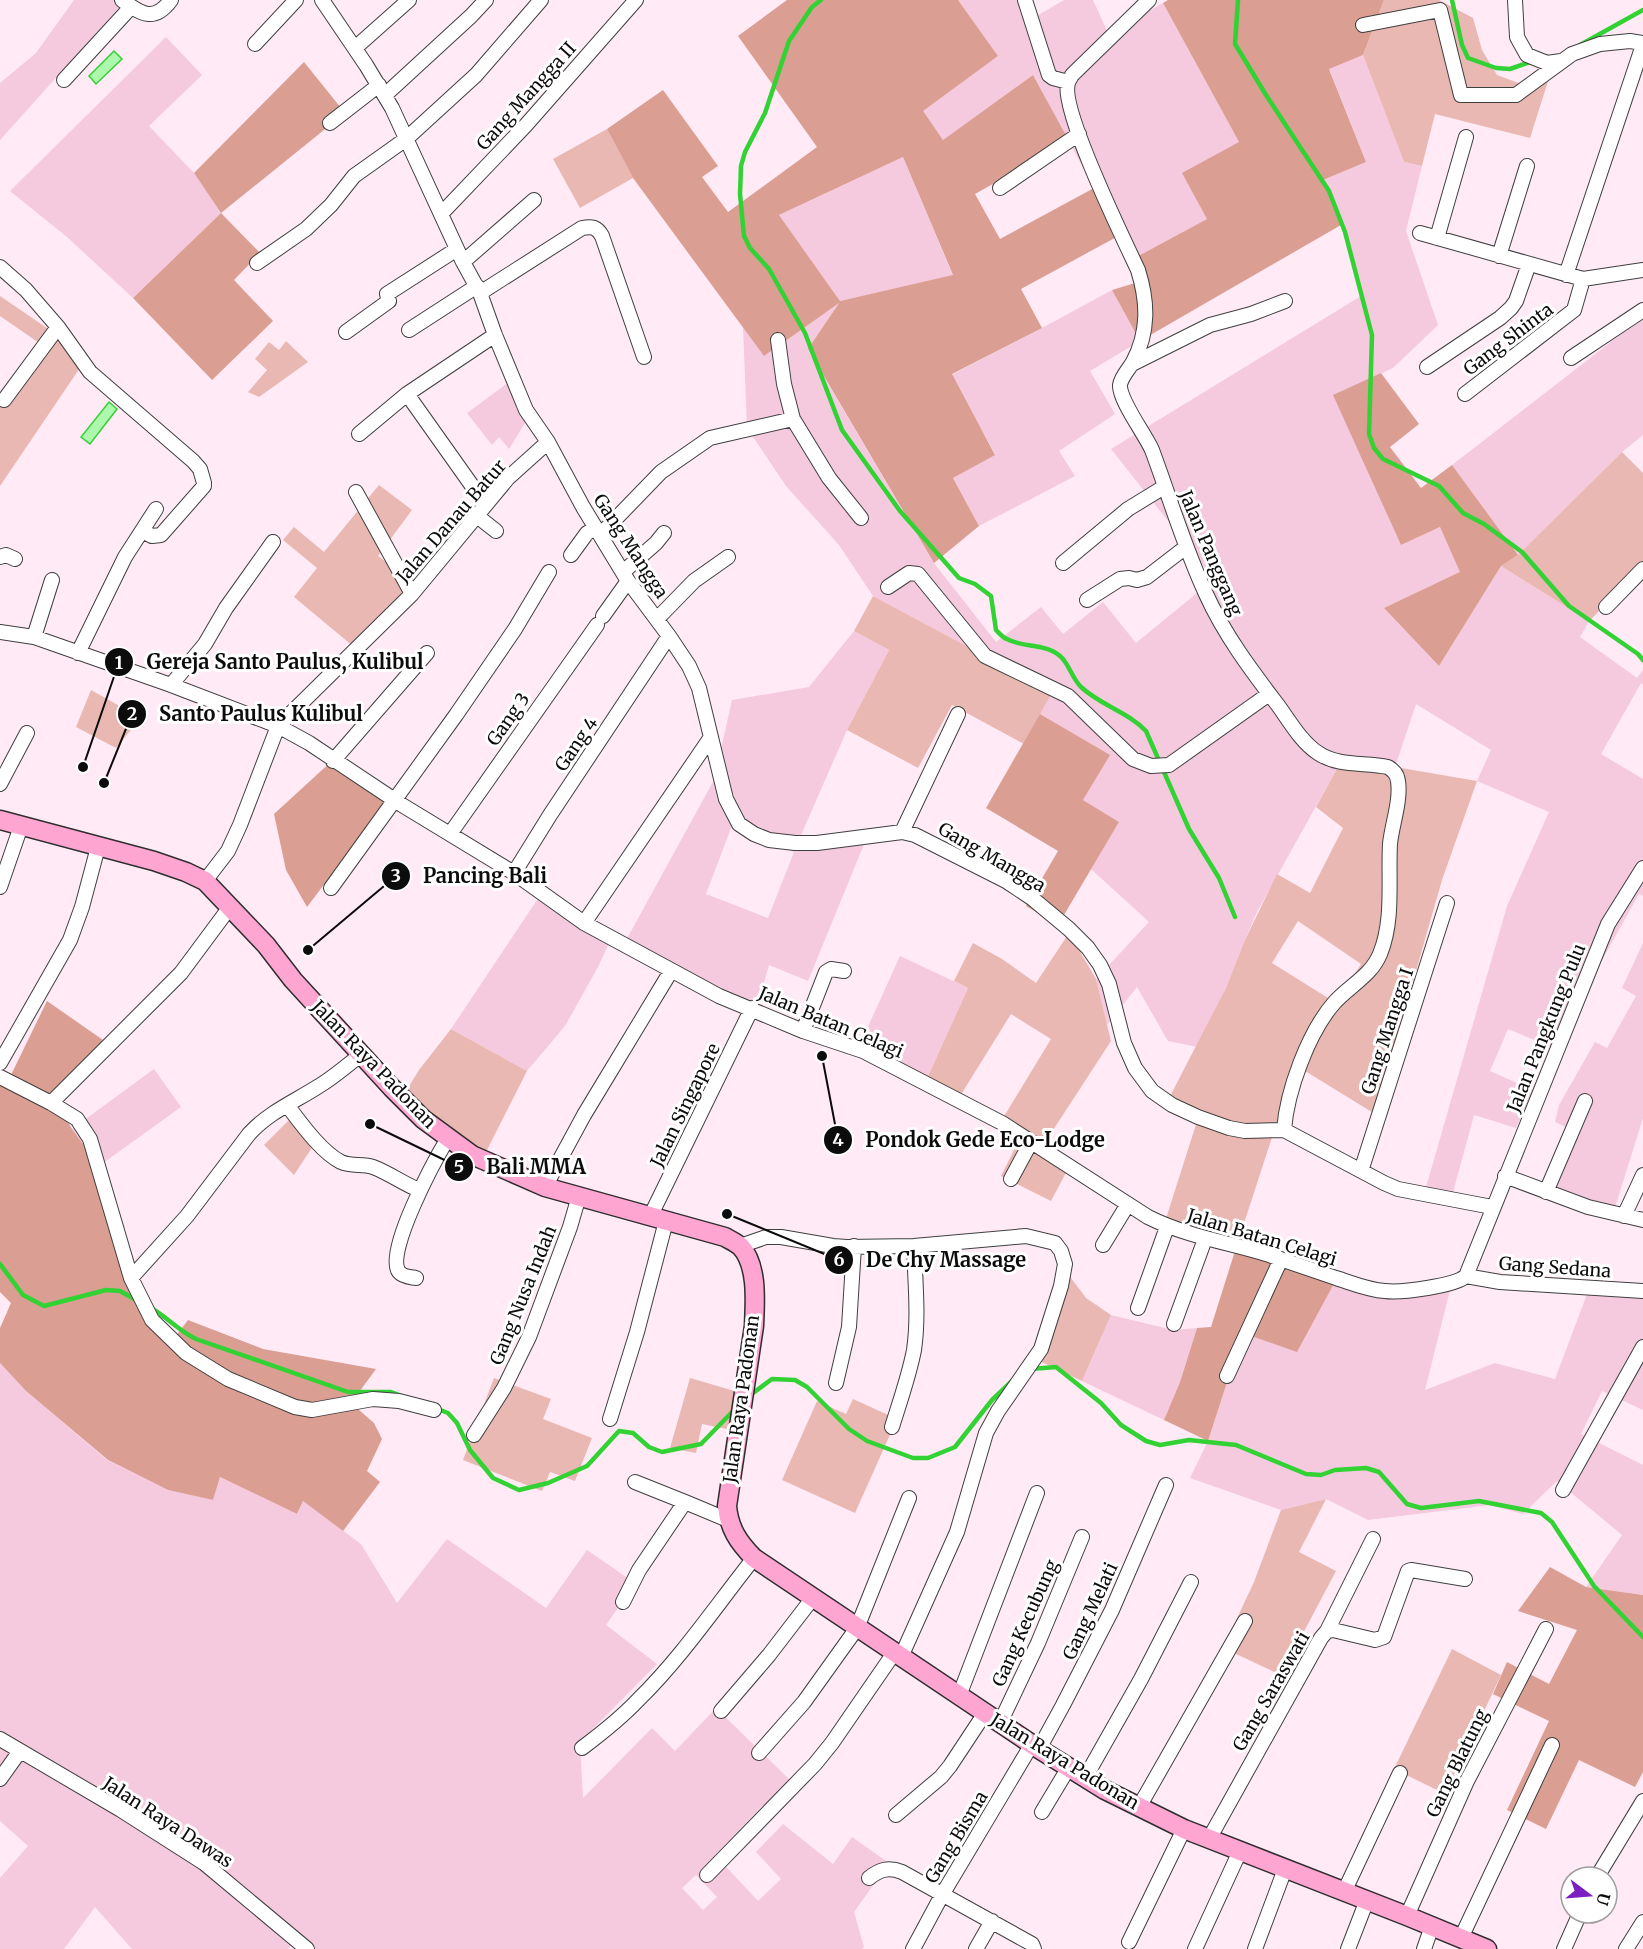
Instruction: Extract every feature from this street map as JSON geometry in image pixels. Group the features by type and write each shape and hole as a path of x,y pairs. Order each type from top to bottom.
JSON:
{"main road":[{"name":"Jalan Raya Padonan","path":"0,820 154,861 205,881 266,945 361,1055 423,1119 472,1155 545,1187 725,1237 740,1246 746,1254 752,1271 755,1303 743,1411 728,1494 728,1520 734,1535 754,1558 812,1599 1035,1746 1085,1778 1139,1807 1184,1829 1487,1949"}],"street":[{"path":"64,80 127,3 145,14 152,15 160,12 171,0"},
{"path":"255,44 296,0"},
{"path":"355,48 409,0"},
{"path":"330,123 382,90 471,16 486,0"},
{"path":"257,263 306,229 331,205 354,176 406,139 476,75 541,0"},
{"path":"1025,0 1049,75 1068,82 1072,75 1149,0"},
{"path":"1515,0 1517,37 1527,56 1547,63 1561,61"},
{"path":"324,1 382,90 478,290 526,410 548,442"},
{"name":"Gang Mangga II","path":"441,214 526,125 633,1"},
{"path":"1363,26 1440,10 1461,95 1516,95 1572,54 1600,44 1630,41 1643,44 1566,275"},
{"name":"Jalan Panggang","path":"1068,82 1067,91 1078,134 1138,270 1145,292 1146,319 1142,344 1120,385 1122,397 1151,448 1206,596 1229,638 1306,742 1318,753 1342,763 1388,767 1394,771 1399,783 1390,844 1388,915 1381,952 1370,970 1335,1002 1316,1030 1297,1076 1284,1130"},
{"path":"1000,188 1078,134"},
{"path":"1437,237 1466,137"},
{"path":"1499,256 1527,166"},
{"path":"463,262 534,200"},
{"path":"409,330 582,228 594,227 602,236 644,357"},
{"path":"1420,233 1583,279 1643,270"},
{"path":"345,332 389,301 387,294 457,249"},
{"path":"1427,367 1500,318 1511,308 1516,301 1529,264"},
{"path":"0,267 26,290 58,327 90,372 194,461 200,470 204,484 161,534 152,536 142,531"},
{"name":"Gang Shinta","path":"1465,394 1574,310 1583,279"},
{"path":"1132,364 1210,325 1251,314 1285,301"},
{"path":"1570,358 1643,310"},
{"path":"4,400 58,327"},
{"path":"359,434 407,394 495,335"},
{"path":"778,340 784,384 794,419 829,477 861,518"},
{"path":"407,394 496,531"},
{"path":"571,555 587,533 598,531 661,472 710,438 794,419"},
{"name":"Jalan Danau Batur","path":"205,881 228,851 278,726 412,594 508,478 548,442"},
{"name":"Gang Mangga","path":"548,442 625,577 689,666 699,688 726,799 739,824 769,840 817,843 902,832 930,841 1006,881 1033,899 1082,941 1100,964 1109,984 1124,1042 1136,1068 1152,1091 1172,1105 1229,1128 1245,1131 1284,1130 1398,1189 1492,1207"},
{"path":"1063,563 1128,509 1164,487"},
{"path":"356,492 412,594"},
{"path":"78,653 125,557 156,509"},
{"name":"Gang 3","path":"450,834 600,620 625,577 664,533"},
{"path":"171,685 205,644 226,608 273,542"},
{"path":"1088,600 1120,579 1137,580 1147,577 1186,547"},
{"path":"0,557 6,555 15,559"},
{"path":"657,619 694,582 728,557"},
{"path":"1606,608 1643,569"},
{"path":"331,888 515,629 549,572"},
{"path":"888,587 909,573 918,574 985,656 1068,696 1132,759 1151,766 1169,765 1269,694"},
{"path":"34,637 52,580"},
{"name":"Jalan Batan Celagi","path":"0,632 34,637 171,685 278,726 309,743 395,801 514,873 584,923 719,996 803,1031 862,1051 1002,1123 1167,1227 1281,1259 1385,1292 1424,1289 1466,1276"},
{"name":"Gang 4","path":"514,873 669,636"},
{"path":"333,761 427,652"},
{"path":"902,832 958,714"},
{"path":"0,784 27,733"},
{"path":"584,923 711,737"},
{"path":"0,886 21,826"},
{"path":"0,1063 70,940 82,907 98,847"},
{"name":"Jalan Pangkung Pulu","path":"1466,1276 1608,924 1643,868"},
{"name":"Gang Mangga I","path":"1361,1170 1448,903"},
{"path":"51,1102 181,973 230,907"},
{"path":"803,1031 826,972 831,969 844,970"},
{"path":"545,1187 584,1115 671,971"},
{"name":"Jalan Singapore","path":"610,1419 639,1324 658,1219 752,1008"},
{"path":"131,1278 187,1216 260,1121 321,1085 361,1055"},
{"path":"0,1077 51,1102 76,1119 90,1139 131,1278 152,1320 186,1353 228,1379 296,1407 312,1410 373,1399 399,1401 434,1410"},
{"path":"1546,1192 1585,1101"},
{"path":"286,1105 326,1150 340,1161 352,1166 372,1167 419,1190"},
{"path":"416,1278 400,1273 396,1261 402,1236 419,1190 448,1138"},
{"path":"1011,1179 1031,1142"},
{"path":"1624,1216 1643,1175"},
{"path":"1505,1176 1588,1207 1643,1220"},
{"name":"Gang Nusa Indah","path":"474,1435 504,1389 529,1337 570,1227 579,1196"},
{"path":"1103,1245 1128,1204"},
{"path":"1138,1308 1167,1227"},
{"path":"707,1875 815,1764 897,1655 957,1532 986,1433 998,1411 1041,1348 1061,1286 1065,1264 1061,1251 1055,1243 1026,1236 914,1246 833,1246 774,1237 758,1238 740,1246"},
{"path":"1174,1324 1205,1239"},
{"path":"836,1383 849,1327 855,1246"},
{"path":"892,1427 914,1348 917,1312 914,1246"},
{"path":"1227,1376 1281,1259"},
{"name":"Gang Sedana","path":"1466,1276 1500,1282 1643,1291"},
{"path":"1563,1491 1643,1347"},
{"path":"635,1482 728,1520"},
{"name":"Gang Melati","path":"1035,1746 1103,1630 1166,1485"},
{"path":"959,1696 1038,1493"},
{"path":"759,1753 804,1702 856,1628 909,1498"},
{"path":"623,1602 639,1570 686,1502"},
{"name":"Gang Kecubung","path":"896,1815 941,1777 992,1718 1038,1643 1082,1537"},
{"path":"1327,1631 1372,1539"},
{"path":"582,1748 639,1700 679,1654 754,1558"},
{"name":"Gang Saraswati","path":"1209,1839 1327,1631 1333,1630 1375,1640 1384,1637 1408,1571 1465,1579"},
{"path":"1085,1778 1141,1679 1191,1581"},
{"path":"721,1711 769,1655 812,1599"},
{"path":"1139,1807 1245,1621"},
{"name":"Gang Blatung","path":"1407,1916 1467,1782 1546,1629"},
{"name":"Jalan Raya Dawas","path":"0,1739 121,1810 204,1863 307,1949"},
{"path":"1461,1938 1552,1745"},
{"name":"Gang Bisma","path":"913,1949 942,1894 1035,1746"},
{"path":"0,1779 20,1751"},
{"path":"1042,1812 1069,1767"},
{"path":"1344,1892 1400,1773"},
{"path":"1605,1865 1643,1801"},
{"path":"1129,1942 1184,1829"},
{"path":"1196,1949 1240,1851"},
{"path":"869,1878 877,1871 893,1869 902,1872 1032,1944 1034,1949"},
{"path":"1255,1949 1286,1869"},
{"path":"1348,1949 1367,1900"},
{"path":"976,1949 992,1921"},
{"path":"1626,1949 1643,1922"},
{"path":"1564,1949 1575,1925"},
{"path":"1424,1949 1432,1926"}],"shaded area":[{"path":"74,0 126,0 0,140 0,83 36,53"},
{"path":"787,0 958,0 998,56 923,111 943,140 1033,75 1069,141 975,194 1000,239 1094,188 1122,234 1021,289 1042,328 952,374 995,455 953,478 979,526 934,563 808,349 839,303 764,356 633,178 607,129 663,90 718,166 702,177 728,212 817,147 738,36","holes":["903,157 953,275 840,301 779,215"]},
{"path":"958,0 1017,0 1028,21 1064,0 1093,0 1108,33 1163,3 1239,142 1207,219 1129,261 1094,188 1033,75 943,140 922,111 998,56"},
{"path":"1168,0 1384,0 1363,55 1329,69 1366,162 1323,180 1341,225 1140,341 1112,290 1135,283 1129,261 1207,219 1182,173 1239,142 1163,3"},
{"path":"1384,0 1439,0 1473,18 1482,50 1497,75 1524,85 1550,75 1530,138 1435,114 1422,166 1404,162 1363,55"},
{"path":"166,37 202,75 149,126 194,173 221,213 133,298 67,237 10,191"},
{"path":"114,51 122,59 96,84 89,76"},
{"path":"1363,55 1404,162 1422,166 1406,231 1438,325 1393,368 1334,395 1401,545 1440,527 1461,573 1384,608 1439,666 1501,566 1589,621 1580,637 1637,678 1643,670 1643,685 1641,683 1601,754 1643,779 1643,896 1639,894 1553,1048 1508,1029 1490,1071 1533,1090 1516,1128 1474,1115 1451,1200 1424,1194 1507,906 1549,812 1477,781 1491,750 1416,704 1395,767 1339,765 1257,912 1226,988 1197,1047 1168,1041 1137,987 1107,1025 1096,979 1149,922 1091,869 1119,822 1083,800 1109,755 1040,714 1051,692 873,596 839,545 786,486 747,428 743,327 764,356 840,301 808,350 934,563 996,642 1041,607 1063,634 1103,602 1136,643 1214,579 1111,449 1361,296 1341,225 1323,180 1366,162 1329,68"},
{"path":"304,62 345,113 221,213 194,173"},
{"path":"607,129 633,178 580,208 553,159"},
{"path":"903,157 953,276 840,301 779,215"},
{"path":"221,213 260,253 234,280 273,321 212,380 133,298"},
{"path":"1112,290 1140,341 1090,371 1115,414 1059,451 1075,476 979,526 953,478 995,454 951,375"},
{"path":"0,296 88,356 0,486 0,406 42,345 0,316"},
{"path":"1643,317 1643,435 1622,452 1518,555 1452,465"},
{"path":"286,341 308,362 259,397 248,392 267,370 255,359 269,342 279,350"},
{"path":"1381,373 1419,424 1390,447 1421,488 1452,465 1518,555 1501,566 1439,666 1384,608 1460,572 1440,527 1401,545 1333,395"},
{"path":"513,379 527,420 509,449 499,437 492,445 467,413"},
{"path":"109,402 117,409 90,444 81,437"},
{"path":"1622,452 1643,473 1643,568 1589,621 1501,566 1518,555"},
{"path":"379,485 412,510 378,556 412,581 360,652 294,597 317,568 283,540 294,527 324,552"},
{"path":"873,596 1052,692 1024,744 952,705 918,768 847,730 889,650 854,631"},
{"path":"854,631 889,650 847,730 794,851 869,832 808,981 769,965 756,1010 624,944 714,780 732,700 809,687","holes":["731,828 794,852 768,918 706,894"]},
{"path":"91,690 141,718 116,748 76,727"},
{"path":"1040,714 1110,755 1083,800 1119,822 1058,925 1026,906 1058,851 986,808"},
{"path":"333,760 390,797 307,907 286,870 274,814"},
{"path":"1339,765 1395,767 1477,781 1442,880 1375,1114 1297,1066 1235,1251 1163,1228 1198,1118 1165,1106 1226,988 1244,942 1277,874 1310,893 1343,828 1316,807","holes":["1298,921 1361,964 1336,1003 1272,963"]},
{"path":"541,894 609,943 565,1026 527,1071 451,1029"},
{"path":"1069,933 1096,979 1111,1041 1044,1144 1067,1171 1051,1201 1001,1176 1022,1134 1000,1123 1051,1039 1011,1014 957,1101 924,1085 968,988 954,981 973,943 1002,959 1036,983"},
{"path":"1643,943 1643,1118 1613,1214 1542,1194 1572,1130 1555,1122 1559,1105 1595,1042 1607,1048 1636,996 1622,988"},
{"path":"900,956 968,988 924,1085 857,1051"},
{"path":"47,1001 103,1040 55,1100 72,1129 99,1166 128,1277 173,1340 188,1320 263,1349 376,1369 351,1403 374,1423 382,1439 367,1471 380,1482 343,1531 303,1501 297,1514 220,1477 213,1500 168,1490 108,1460 26,1391 0,1363 0,1328 11,1303 0,1292 0,1072 11,1075"},
{"path":"451,1029 527,1071 485,1154 403,1096 419,1070"},
{"path":"154,1069 181,1107 99,1166 72,1129"},
{"path":"293,1116 319,1137 294,1175 264,1145"},
{"path":"1235,1251 1338,1276 1297,1352 1243,1333 1208,1441 1164,1420 1180,1382 1197,1328 1211,1327"},
{"path":"1062,1266 1086,1298 1111,1315 1082,1381 1031,1357"},
{"path":"1454,1274 1425,1390 1495,1363 1555,1379 1592,1281 1643,1297 1643,1410 1602,1391 1581,1434 1643,1465 1643,1595 1586,1587 1622,1535 1557,1481 1523,1514 1490,1505 1368,1520 1326,1499 1281,1510 1190,1478 1208,1441 1243,1333 1338,1276 1428,1296"},
{"path":"1111,1315 1173,1330 1197,1328 1180,1382 1164,1420 1082,1381"},
{"path":"0,1363 26,1391 107,1460 168,1490 213,1500 220,1477 297,1514 303,1501 361,1544 397,1603 447,1539 546,1608 587,1550 635,1583 606,1625 657,1664 580,1742 583,1798 652,1728 675,1751 716,1708 792,1782 767,1808 763,1805 715,1855 758,1901 781,1879 756,1852 783,1824 833,1864 852,1837 889,1863 854,1912 864,1947 862,1949 308,1949 297,1939 288,1949 132,1949 95,1907 64,1949 0,1949 0,1878 28,1846 0,1821","holes":["696,1875 717,1897 703,1910 682,1888"]},
{"path":"494,1378 551,1399 543,1419 592,1438 575,1481 550,1472 542,1491 463,1460"},
{"path":"690,1378 738,1392 737,1431 702,1424 696,1453 670,1448"},
{"path":"853,1399 897,1419 855,1513 782,1480 817,1401 846,1414"},
{"path":"1326,1499 1299,1552 1336,1571 1281,1675 1223,1648 1254,1582 1281,1510"},
{"path":"1550,1567 1586,1587 1643,1595 1643,1772 1635,1787 1579,1760 1546,1829 1507,1810 1549,1721 1493,1694 1507,1662 1549,1684 1577,1630 1518,1611"},
{"path":"1452,1649 1501,1675 1445,1794 1394,1769"}],"waterway":[{"path":"821,0 812,7 789,41 765,113 745,152 741,166 740,194 744,236 750,248 769,269 805,333 842,430 900,511 959,578 975,584 991,596 996,630 1004,638 1013,642 1054,652 1063,659 1081,687 1139,724 1146,731 1189,829 1219,878 1235,917"},
{"path":"1238,0 1235,44 1329,191 1345,232 1372,335 1369,434 1374,448 1383,459 1439,486 1463,513 1484,524 1522,552 1569,606 1638,654 1643,660"},
{"path":"1452,0 1462,45 1468,58 1496,68 1510,69 1533,61"},
{"path":"1580,45 1643,10"},
{"path":"0,1264 23,1295 44,1306 106,1290 120,1291 138,1301"},
{"path":"151,1308 196,1339 348,1392 391,1392 402,1396"},
{"path":"1031,1369 1056,1367 1101,1403 1121,1425 1146,1441 1160,1445 1189,1440 1236,1445 1306,1474 1321,1475 1335,1470 1366,1468 1379,1472 1407,1504 1421,1508 1479,1501 1541,1513 1552,1522 1594,1586 1643,1637"},
{"path":"749,1396 772,1379 795,1380 807,1387 849,1429 867,1441 913,1458 928,1458 955,1447 992,1400 1012,1381"},
{"path":"435,1408 448,1413 457,1423 470,1450 493,1478 519,1490 548,1483 587,1466 619,1431 633,1433 649,1447 662,1452 701,1444 734,1410"}],"place":[{"name":"Gereja Santo Paulus, Kulibul","path":"83,767"},
{"name":"Santo Paulus Kulibul","path":"104,783"},
{"name":"Pancing Bali","path":"308,950"},
{"name":"Pondok Gede Eco-Lodge","path":"822,1056"},
{"name":"Bali MMA","path":"370,1124"},
{"name":"De Chy Massage","path":"727,1214"}]}
